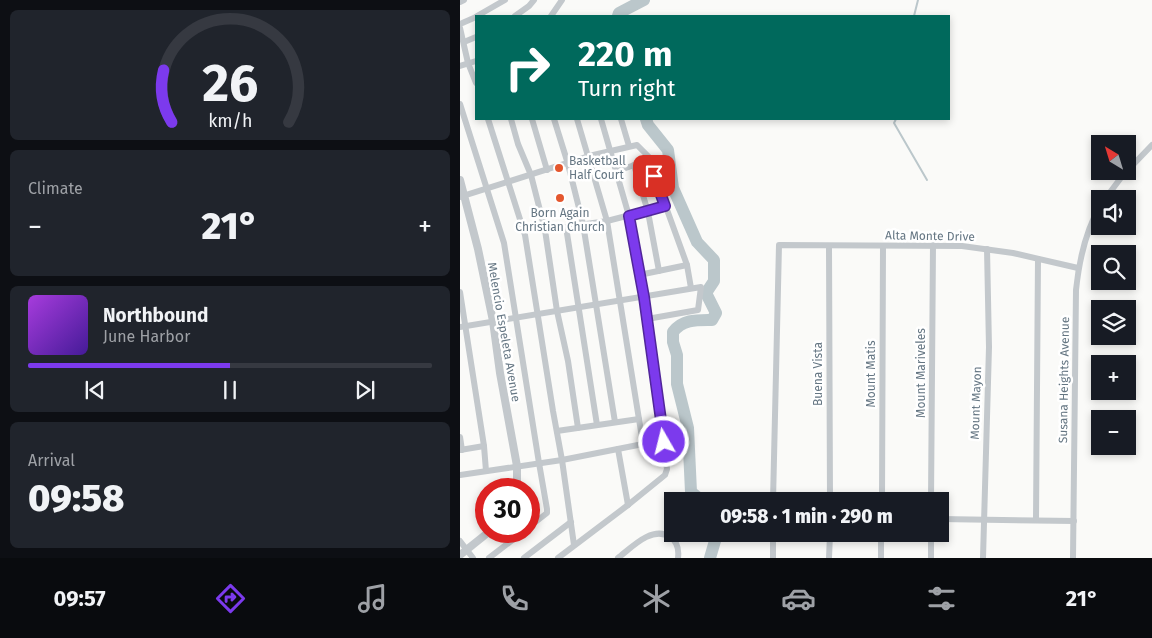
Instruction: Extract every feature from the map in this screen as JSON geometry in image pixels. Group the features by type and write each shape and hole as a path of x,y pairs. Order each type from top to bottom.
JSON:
{"street":[{"path":"460,2 464,0"},
{"path":"479,15 505,0"},
{"path":"516,15 534,0"},
{"path":"552,15 562,0"},
{"path":"460,24 475,17"},
{"path":"460,28 468,63 475,80"},
{"path":"464,42 475,37"},
{"path":"460,66 475,61"},
{"path":"460,104 504,243 515,319 548,509 547,513 540,518"},
{"path":"488,120 525,235 574,545"},
{"path":"511,120 530,175 545,230 578,428"},
{"path":"532,120 547,170"},
{"path":"554,120 583,224 598,305 615,422"},
{"path":"577,120 607,221 643,444"},
{"path":"558,558 628,505 667,472 644,297 629,216 601,120"},
{"path":"621,120 629,146"},
{"path":"462,196 487,190 589,156 637,144 649,157 687,265 690,288"},
{"path":"1136,162 1152,145"},
{"path":"617,172 649,160"},
{"path":"634,165 648,212 659,271"},
{"name":"Melencio Espeleta Avenue","path":"460,180 462,196 478,249 493,322 517,466 517,478"},
{"path":"1112,190 1120,180"},
{"path":"545,230 607,221 648,212 665,206"},
{"name":"Susana Heights Avenue","path":"1073,558 1076,290 1078,268 1091,226"},
{"path":"566,227 597,425"},
{"name":"Alta Monte Drive","path":"773,492 779,245 829,247 962,246 987,249 1078,268"},
{"name":"Mount Mariveles","path":"931,492 933,245"},
{"name":"Mount Matis","path":"882,492 883,246"},
{"name":"Buena Vista","path":"829,247 830,492"},
{"name":"Mount Mayon","path":"983,558 989,347 987,249"},
{"path":"1036,519 1038,260"},
{"path":"639,275 687,265"},
{"path":"463,326 515,319 557,310 598,305 701,287 698,310 647,319"},
{"path":"460,292 463,326 484,446 486,471"},
{"path":"557,431 639,419"},
{"path":"460,437 461,450 484,446"},
{"path":"460,475 562,460 643,444 674,440"},
{"path":"618,449 628,505"},
{"path":"949,518 1074,520"},
{"path":"524,558 570,522"},
{"path":"618,558 646,537 660,534 671,537 676,542 678,558"},
{"path":"460,541 463,552 473,558"},
{"path":"772,542 773,558"},
{"path":"829,558 830,542"},
{"path":"881,542 881,558"},
{"path":"931,542 931,558"},
{"path":"463,552 475,543"},
{"path":"489,558 508,543"}],"waterway":[{"path":"618,15 644,0"},
{"path":"914,15 918,0"},
{"path":"646,120 648,125 668,150 673,188 697,242 714,260 714,281 706,293 716,313 712,320 686,322 673,332 673,342 677,355 677,384 688,428 691,492"},
{"path":"896,120 894,123 927,180"},
{"path":"710,558 715,542"}],"place":[{"name":"Basketball Half Court","path":"559,168"},
{"name":"Born Again Christian Church","path":"560,198"}],"route":[{"path":"654,176 665,206 629,216 644,297 664,442"}]}
